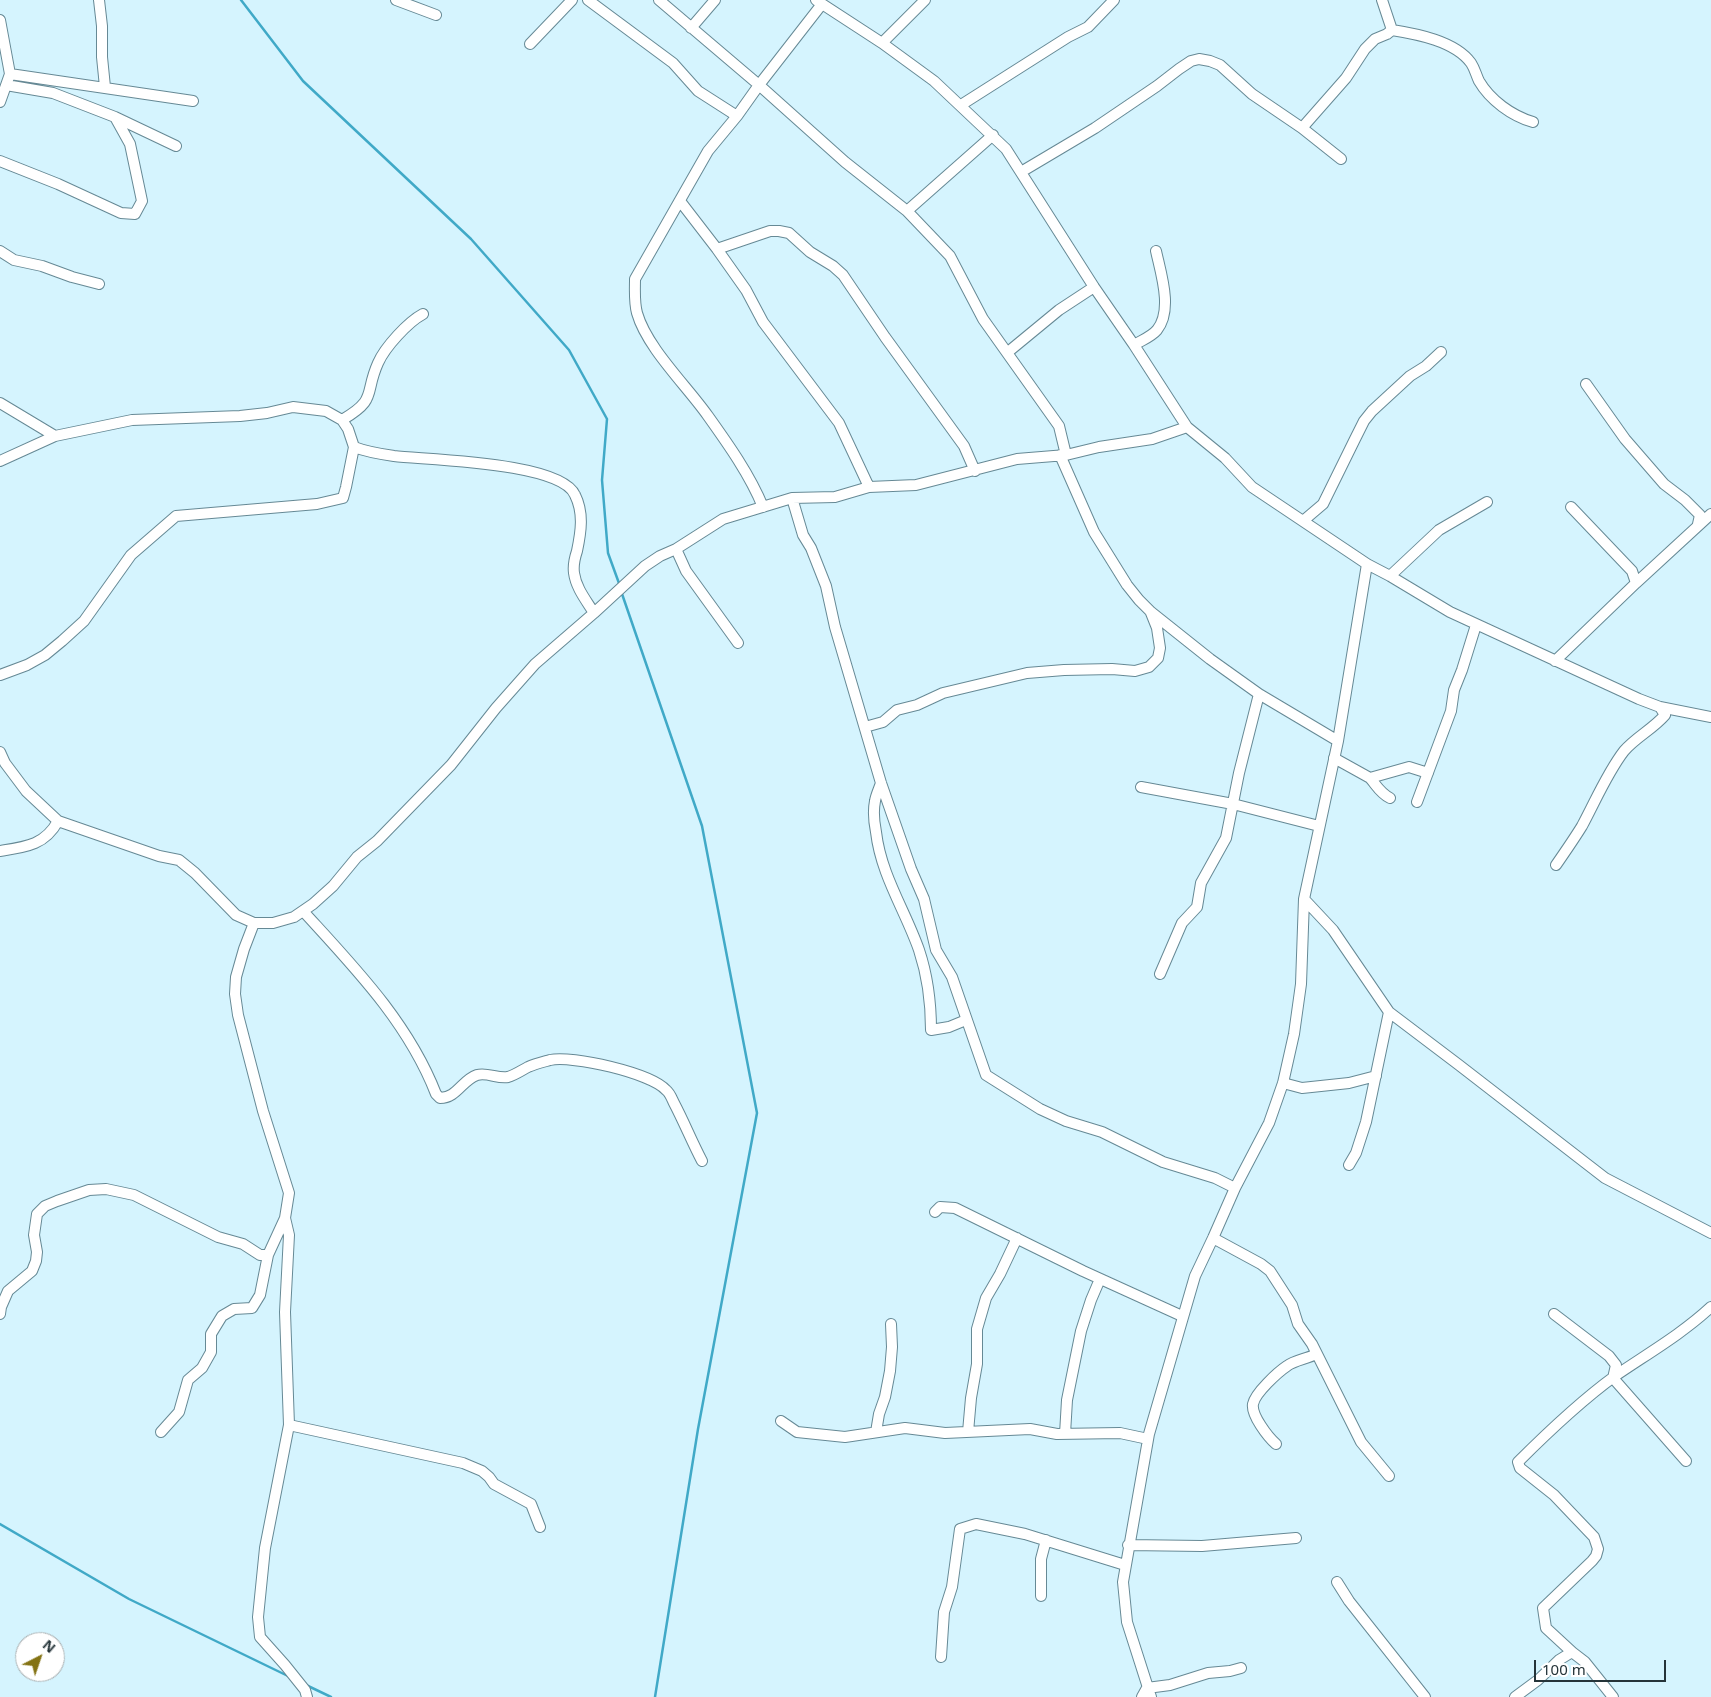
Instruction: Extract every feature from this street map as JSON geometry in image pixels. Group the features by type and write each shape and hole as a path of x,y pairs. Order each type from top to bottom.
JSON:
{"street":[{"path":"99,0 105,87"},
{"path":"396,0 436,15"},
{"path":"530,44 572,0"},
{"path":"588,0 673,63 698,91 737,116"},
{"path":"658,0 759,85 845,162 907,211 950,256 983,319 1059,426 1063,455 1094,532 1127,585 1151,612 1210,659 1260,694 1338,741"},
{"path":"692,28 715,0"},
{"path":"882,43 926,0"},
{"path":"961,105 1068,37 1088,27 1114,0"},
{"path":"1382,0 1392,30"},
{"path":"763,507 756,491 708,415 684,387 645,330 638,314 635,279 708,151 737,116 819,2 882,43 934,81 1006,149 1094,287 1187,427 1225,458 1252,486 1367,564 1450,612 1639,699 1660,707 1711,717"},
{"path":"0,20 10,74 0,102"},
{"path":"1302,128 1346,78 1365,49 1375,39 1392,30 1446,43 1471,63 1491,98 1524,119 1533,122"},
{"path":"1021,172 1095,128 1191,61 1200,59 1220,65 1252,94 1302,128 1341,159"},
{"path":"10,74 105,87 193,102"},
{"path":"6,86 53,93 115,117 176,146"},
{"path":"0,161 58,184 121,213 135,214 142,201 130,144 115,117"},
{"path":"907,211 993,135"},
{"path":"680,201 746,290 763,322 839,423 869,487"},
{"path":"717,249 770,231 779,231 789,233 810,252 833,266 843,275 885,337 964,446 975,471"},
{"path":"0,251 14,260 42,266 99,284"},
{"path":"1134,345 1156,331 1163,320 1164,290 1156,251"},
{"path":"1008,352 1059,310 1094,287"},
{"path":"342,420 356,412 366,402 378,362 415,318 423,314"},
{"path":"1303,521 1323,504 1368,416 1410,376 1426,366 1441,352"},
{"path":"1586,384 1625,439 1664,484 1685,500 1700,515 1698,524"},
{"path":"0,403 55,436"},
{"path":"0,461 55,436 132,420 240,416 267,413 293,407 326,411 342,420 348,429 354,447 343,498 317,504 176,516 131,555 84,621 62,641 45,655 27,665 0,675"},
{"path":"0,752 26,791 58,821 159,856 179,860 195,873 236,915 254,922 273,924 294,917 313,904 333,886 357,857 377,841 451,765 535,664 594,613 615,592 645,566 660,556 676,550 723,519 792,498 835,496 869,487 916,485 1017,459 1063,455 1099,447 1152,439 1187,427"},
{"path":"354,447 366,452 395,456 434,458 526,470 546,475 566,486 574,492 580,506 581,531 574,571 577,586 594,613"},
{"path":"792,498 803,535 811,548 826,586 835,626 880,783 924,899 936,950 952,977 986,1075 1032,1104 1066,1120 1102,1132 1163,1162 1215,1178 1235,1188"},
{"path":"1390,576 1439,530 1487,502"},
{"path":"1570,507 1632,571 1636,583"},
{"path":"1555,661 1698,524 1711,514"},
{"path":"676,550 686,571 738,643"},
{"path":"1241,1668 1208,1673 1147,1694 1127,1622 1123,1582 1148,1439 1158,1398 1194,1276 1214,1238 1235,1188 1269,1123 1283,1084 1294,1034 1301,984 1304,899 1338,741 1367,564"},
{"path":"865,727 883,722 897,710 917,704 943,692 1027,673 1112,669 1135,671 1149,667 1158,658 1160,648 1158,628 1151,612"},
{"path":"1417,802 1451,711 1454,690 1476,625"},
{"path":"1160,974 1182,923 1197,907 1201,883 1226,838 1239,773 1260,694"},
{"path":"1556,865 1581,827 1624,752 1636,739 1656,726 1665,715 1660,707"},
{"path":"1334,758 1370,778 1379,792 1390,798"},
{"path":"1370,778 1409,767 1428,773"},
{"path":"880,783 875,802 874,823 878,849 894,895 912,931 925,968 931,1004 931,1030 966,1020"},
{"path":"1141,787 1232,804 1319,826"},
{"path":"0,851 41,841 52,833 58,821"},
{"path":"1304,899 1333,930 1389,1012 1605,1178 1711,1233"},
{"path":"303,911 338,949 401,1026 422,1061 436,1094 440,1098 446,1098 478,1075 507,1077 530,1066 552,1059 575,1059 603,1064 642,1077 666,1090 686,1125 702,1161"},
{"path":"160,1432 178,1412 188,1380 202,1368 212,1352 211,1334 222,1316 234,1309 252,1308 260,1295 268,1255 285,1218 289,1193 262,1111 238,1015 235,994 236,977 254,922"},
{"path":"1349,1166 1356,1153 1366,1122 1389,1012"},
{"path":"1283,1084 1302,1088 1349,1083 1376,1076"},
{"path":"0,1314 8,1291 32,1271 36,1261 37,1252 34,1235 37,1214 46,1206 89,1190 106,1189 134,1195 218,1237 243,1244 260,1255 268,1255"},
{"path":"935,1212 940,1207 955,1208 1100,1279 1182,1316"},
{"path":"285,1218 289,1235 286,1312 289,1425 265,1548 258,1617 260,1637 285,1665 306,1694"},
{"path":"968,1432 971,1398 978,1364 977,1330 986,1298 1017,1238"},
{"path":"1214,1238 1270,1271 1292,1305 1298,1324 1306,1335 1361,1442 1389,1476"},
{"path":"1065,1434 1067,1400 1081,1331 1100,1279"},
{"path":"1613,1697 1585,1662 1546,1628 1543,1608 1592,1561 1598,1549 1597,1543 1594,1537 1554,1495 1520,1468 1518,1462 1587,1398 1696,1321 1711,1307"},
{"path":"1554,1314 1609,1356 1616,1365 1613,1378"},
{"path":"876,1432 878,1414 885,1397 890,1372 891,1324"},
{"path":"1276,1444 1269,1438 1254,1414 1253,1404 1260,1391 1288,1365 1316,1354"},
{"path":"1613,1378 1686,1461"},
{"path":"781,1421 797,1432 846,1437 905,1428 944,1433 1030,1429 1065,1434 1120,1433 1148,1439"},
{"path":"289,1425 463,1464 482,1472 494,1484 531,1504 540,1527"},
{"path":"941,1657 944,1612 952,1587 960,1529 976,1524 1025,1534 1125,1565"},
{"path":"1128,1545 1202,1546 1296,1538"},
{"path":"1041,1596 1041,1559 1046,1540"},
{"path":"1337,1582 1349,1601 1425,1697"},
{"path":"1515,1697 1538,1680 1559,1660 1572,1652"}],"waterway":[{"path":"241,0 303,81 471,239 569,350 607,419 602,480 608,553 620,586"},
{"path":"621,591 702,826 757,1113 698,1429 655,1697"},
{"path":"0,1524 129,1599 290,1677"},
{"path":"306,1685 331,1697"}]}
